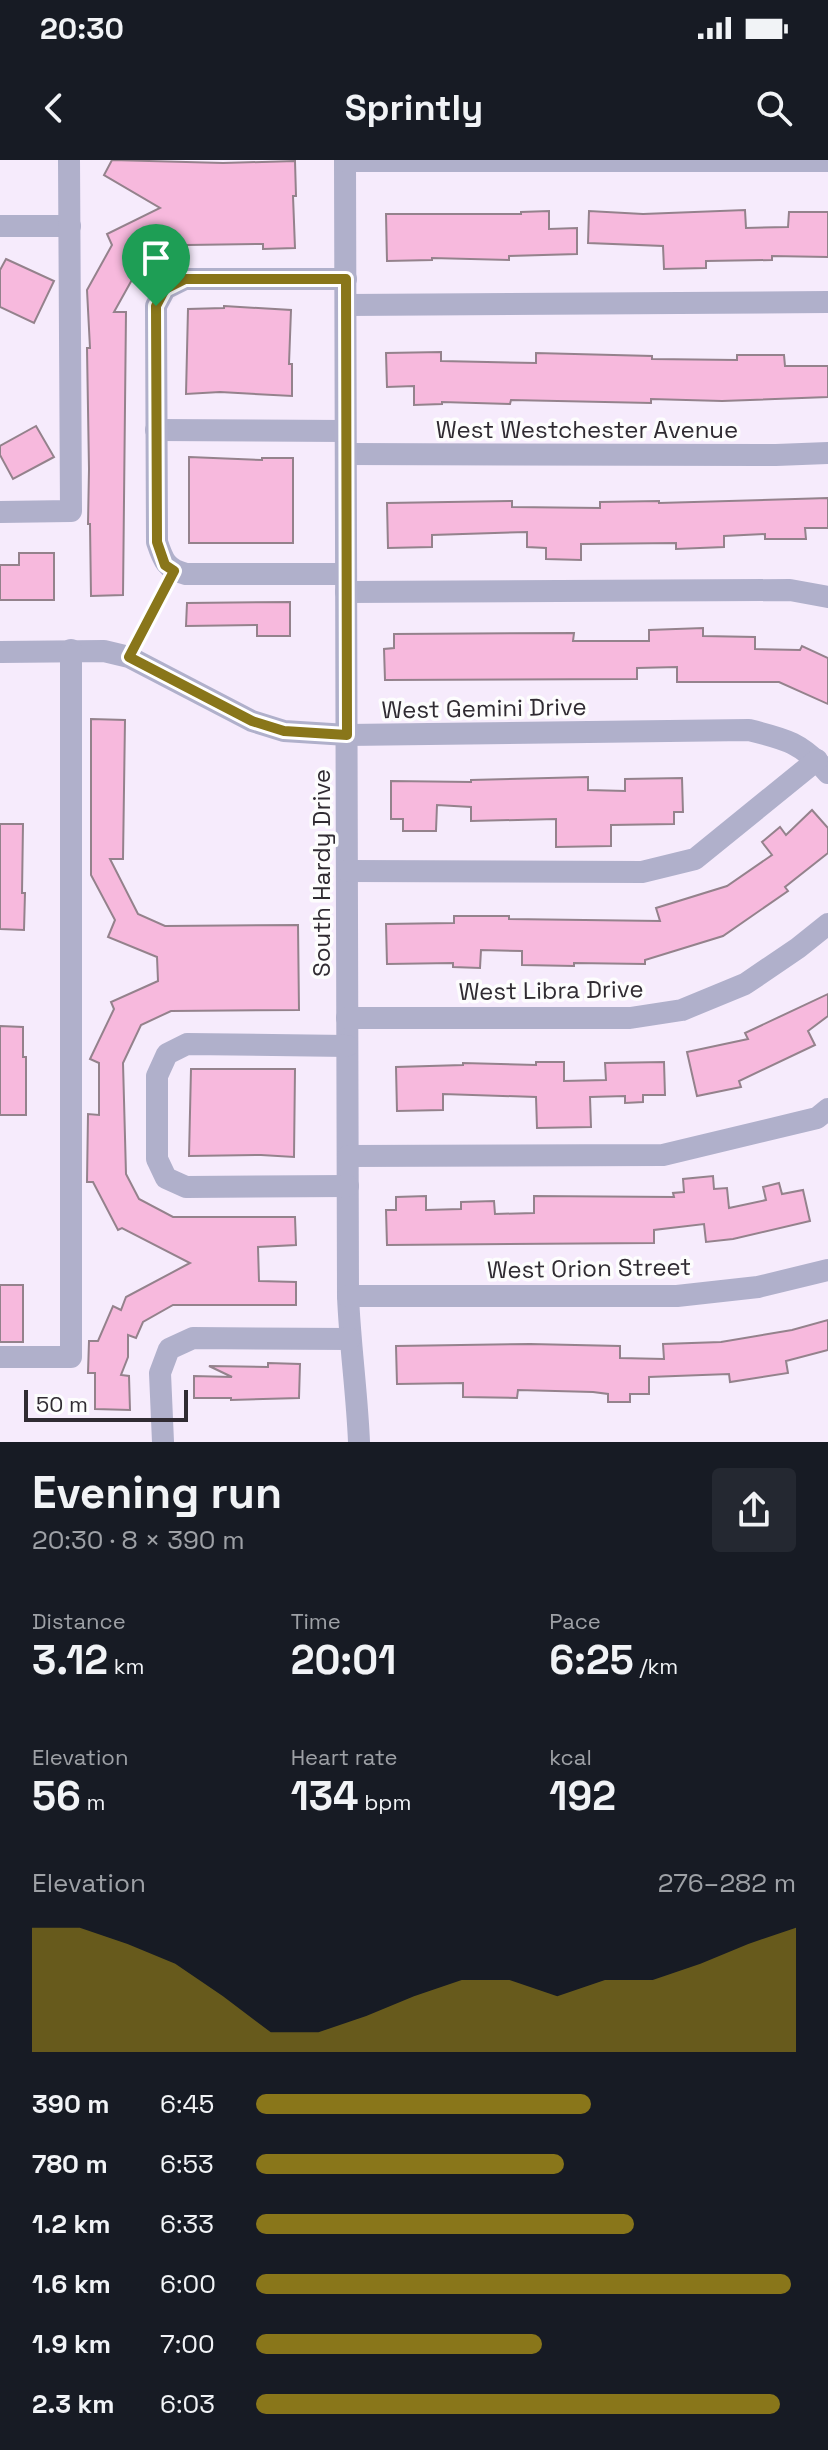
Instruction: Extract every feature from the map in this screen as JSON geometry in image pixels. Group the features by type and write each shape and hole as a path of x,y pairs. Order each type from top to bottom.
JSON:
{"street":[{"path":"0,512 71,511 69,160"},
{"path":"345,160 828,161"},
{"name":"South Hardy Drive","path":"345,160 348,1296 358,1394 359,1442"},
{"path":"0,226 70,226"},
{"path":"346,279 185,279 165,289 156,306 157,542 169,568 186,574 346,583 790,590 828,597"},
{"path":"346,305 828,302"},
{"path":"156,430 345,431"},
{"name":"West Westchester Avenue","path":"346,454 828,453"},
{"path":"0,1357 71,1357 71,650"},
{"name":"West Gemini Drive","path":"0,652 104,651 129,657 252,721 284,731 347,735 749,730 789,740 822,766"},
{"path":"348,871 642,872 695,859 822,766"},
{"name":"West Libra Drive","path":"347,1018 630,1018 682,1010 745,984 828,924"},
{"path":"347,1046 187,1044 167,1054 157,1076 157,1159 166,1178 186,1187 348,1186"},
{"path":"348,1156 663,1155 817,1118 828,1109"},
{"name":"West Orion Street","path":"348,1296 677,1296 758,1287 828,1270"},
{"path":"163,1442 160,1373 169,1349 193,1338 350,1339"}],"path":[{"path":"129,657 169,568"}],"building":[{"path":"112,160 295,161 295,248 263,249 263,244 187,245 187,249 165,249 143,260 114,312 126,312 123,595 91,596 87,290 112,245 107,234 160,208 104,175"},
{"path":"745,210 746,228 788,227 789,212 828,212 828,257 772,256 772,260 706,261 706,268 664,269 663,246 588,243 589,211 643,214"},
{"path":"549,211 549,229 577,228 577,254 509,256 509,260 432,258 387,261 386,214 521,214"},
{"path":"6,259 54,281 34,323 0,307 0,270"},
{"path":"224,306 291,310 289,364 292,364 292,396 220,392 186,394 188,309"},
{"path":"441,352 441,361 536,363 536,353 737,360 737,355 784,355 785,366 828,366 828,397 722,401 651,399 651,403 511,400 510,404 442,402 414,405 414,386 387,387 386,353"},
{"path":"36,426 54,457 13,479 0,455 0,446"},
{"path":"189,457 293,458 293,543 189,543"},
{"path":"828,498 828,528 805,528 806,539 765,539 765,534 724,536 724,547 676,549 676,543 581,544 581,560 546,559 546,548 527,547 527,532 432,535 432,547 388,548 387,503 512,501 512,507 600,508 600,502"},
{"path":"19,553 54,553 54,600 0,600 0,565 19,565"},
{"path":"290,602 290,636 257,636 257,625 186,626 187,603"},
{"path":"703,628 703,636 755,637 755,649 800,650 802,646 828,658 828,704 779,682 677,682 677,667 637,668 637,679 385,680 384,649 394,648 394,634 574,633 573,641 649,641 649,630"},
{"path":"91,719 125,720 123,859 110,859 138,914 165,926 298,925 299,1010 171,1011 141,1025 123,1063 126,1174 139,1199 173,1217 295,1217 296,1245 258,1247 259,1281 296,1282 296,1305 173,1305 143,1322 136,1338 128,1335 128,1357 121,1375 129,1376 130,1410 95,1409 95,1373 88,1373 89,1341 98,1341 113,1306 121,1310 126,1297 190,1263 122,1228 118,1230 93,1182 87,1182 88,1114 99,1115 99,1063 90,1059 114,1009 111,1002 158,981 157,957 108,937 115,920 91,875"},
{"path":"588,777 588,790 625,791 625,779 682,778 683,812 674,812 674,824 611,825 611,846 556,847 556,819 471,821 471,807 437,805 436,831 403,831 403,819 391,819 391,781 471,782"},
{"path":"812,810 828,828 828,853 785,887 788,891 723,936 645,960 645,964 522,965 522,951 481,950 480,968 453,967 453,963 387,964 386,924 454,923 454,916 660,921 656,908 727,886 772,855 762,842 780,827 786,835"},
{"path":"0,824 23,824 24,930 0,929"},
{"path":"828,994 828,1016 808,1031 815,1045 739,1081 741,1087 697,1096 687,1052 748,1039 745,1033"},
{"path":"0,1026 23,1027 26,1115 0,1115"},
{"path":"536,1062 564,1062 564,1081 606,1080 605,1063 664,1062 665,1095 643,1095 643,1102 625,1103 625,1096 590,1097 591,1127 537,1128 536,1097 443,1094 443,1110 397,1111 396,1067 463,1063 536,1065"},
{"path":"191,1069 295,1069 294,1157 189,1156"},
{"path":"713,1176 714,1189 727,1188 729,1208 766,1200 763,1187 779,1183 782,1194 803,1190 810,1221 733,1239 706,1242 704,1224 654,1230 654,1243 387,1245 386,1210 396,1210 396,1197 426,1196 426,1210 461,1209 461,1202 494,1201 495,1214 534,1213 534,1196 674,1197 673,1193 684,1192 683,1179"},
{"path":"0,1285 23,1285 23,1342 0,1342"},
{"path":"828,1320 828,1350 786,1361 788,1373 730,1382 729,1374 649,1377 649,1394 630,1394 630,1402 608,1402 608,1394 593,1392 518,1390 517,1398 463,1397 463,1383 397,1384 396,1346 620,1346 620,1358 664,1359 663,1344 721,1342 792,1330"},
{"path":"268,1363 300,1364 299,1398 194,1398 194,1376 232,1377 209,1366 268,1367"}],"route":[{"path":"185,279 346,279 347,735 284,731 252,721 129,657 174,571 165,565 157,542 156,306 165,289 185,279"}]}
